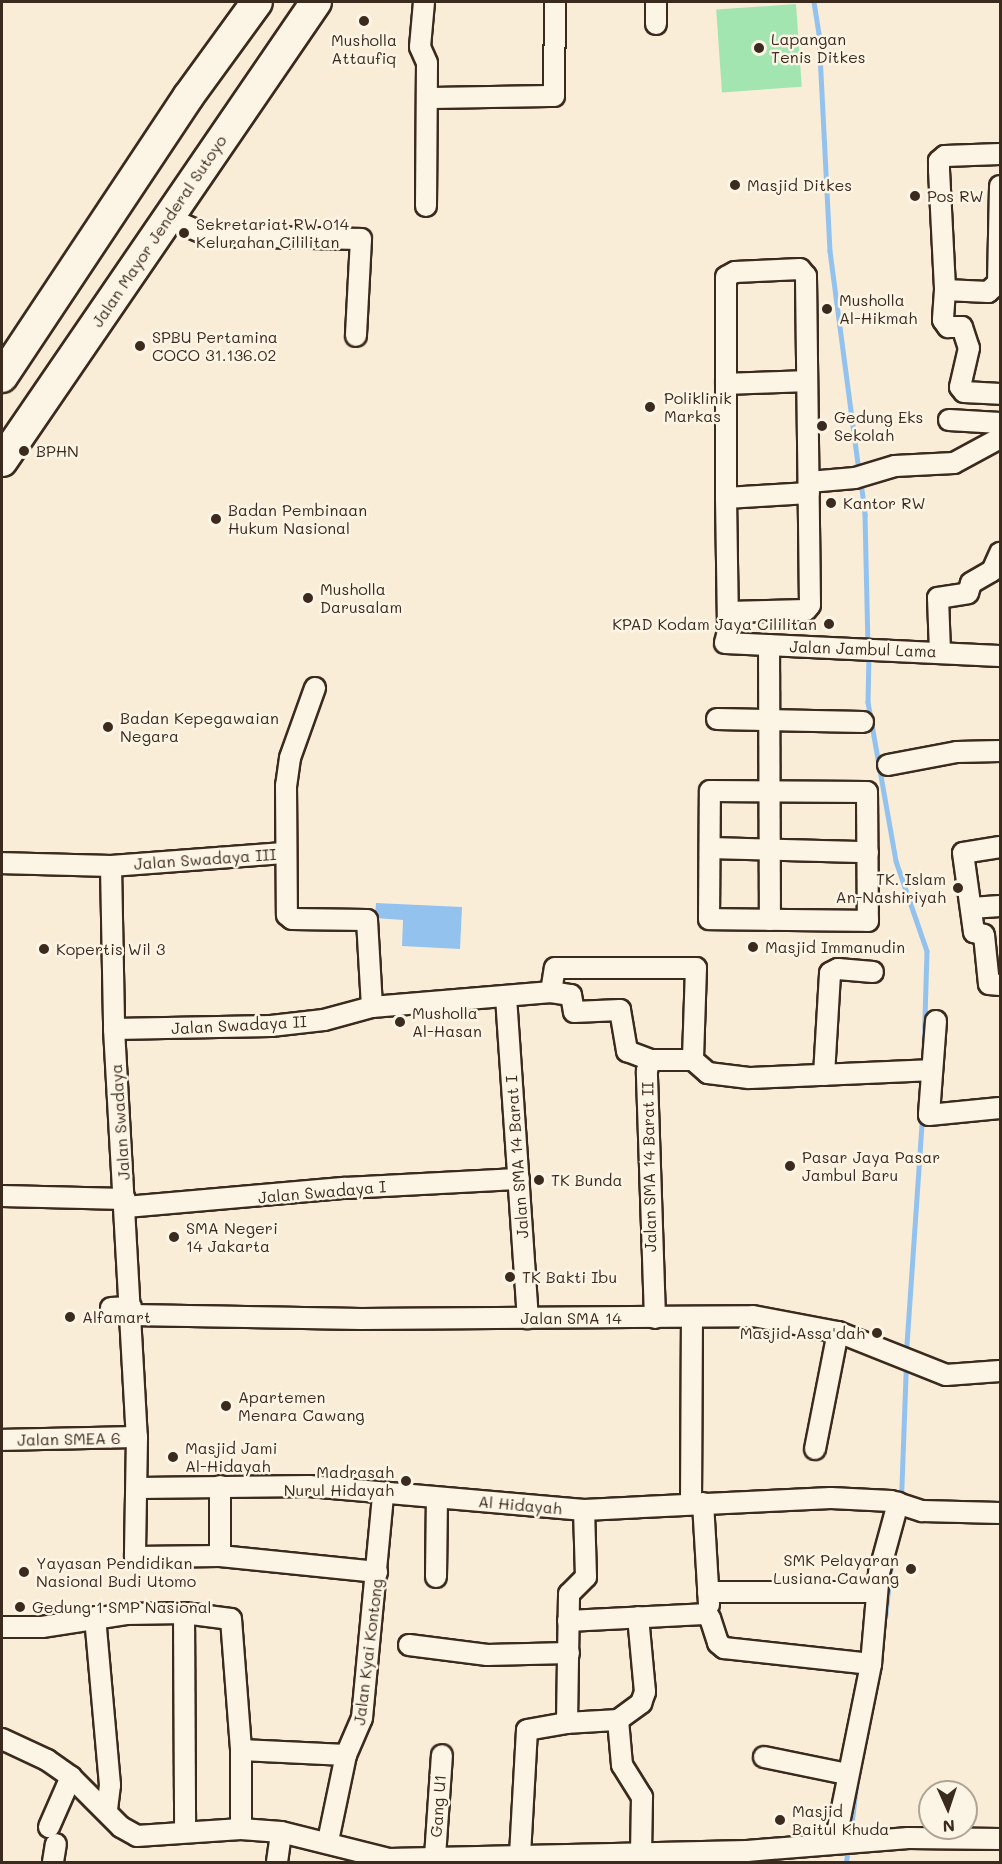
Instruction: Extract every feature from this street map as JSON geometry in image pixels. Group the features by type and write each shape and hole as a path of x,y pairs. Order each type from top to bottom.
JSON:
{"highway":[{"path":"2,378 188,97 257,2"},
{"name":"Jalan Mayor Jenderal Sutoyo","path":"2,461 316,2"}],"street":[{"path":"424,2 420,47 427,63 426,206"},
{"path":"427,98 554,96 555,2"},
{"path":"656,2 656,24"},
{"path":"1000,154 953,154 939,161 945,325 962,327 968,334 969,348 961,390 1000,394"},
{"path":"945,290 994,290 998,283 1000,186"},
{"path":"168,218 210,236 361,238 356,336"},
{"path":"796,268 806,276 809,608 728,612 726,384 726,277 732,272 796,268"},
{"path":"726,384 807,381"},
{"path":"949,420 1000,423"},
{"path":"726,498 809,488 864,476 895,466 954,463 1000,438"},
{"path":"940,652 939,598 968,593 971,583 992,571 1000,553"},
{"name":"Jalan Jambul Lama","path":"728,612 725,643 1000,656"},
{"path":"768,645 770,920"},
{"path":"284,853 291,758 315,688"},
{"path":"717,719 863,722"},
{"path":"888,765 957,752 1000,751"},
{"path":"710,790 770,791 867,792 868,921 709,919 710,790"},
{"path":"1000,846 963,852 974,933 984,935 989,984 1000,985"},
{"path":"710,848 868,852"},
{"name":"Jalan Swadaya III","path":"111,866 284,853 289,918 368,921 372,1007"},
{"path":"2,863 111,866"},
{"name":"Jalan Swadaya","path":"111,866 114,1029 139,1488 134,1551 140,1557 220,1556"},
{"path":"971,908 1000,906"},
{"path":"551,992 555,968 696,968 693,1060 708,1073 720,1077 926,1070"},
{"path":"824,1075 830,973 838,969 873,972"},
{"path":"506,997 551,992 571,995 574,1012 620,1010 627,1051 650,1060"},
{"name":"Jalan Swadaya II","path":"114,1029 271,1026 324,1020 372,1007 506,997"},
{"name":"Jalan SMA 14 Barat I","path":"506,997 528,1318"},
{"path":"936,1021 926,1070 930,1117 1000,1108"},
{"name":"Jalan SMA 14 Barat II","path":"655,1318 649,1216 650,1060 693,1060"},
{"name":"Jalan Swadaya I","path":"2,1196 125,1203 519,1179"},
{"name":"Jalan SMA 14","path":"111,1308 131,1311 528,1318 692,1319 753,1316 838,1332 946,1375 1000,1371"},
{"path":"692,1319 697,1503 710,1618 718,1643 724,1648 871,1664"},
{"path":"815,1449 838,1332"},
{"name":"Jalan SMEA 6","path":"2,1440 137,1437"},
{"path":"220,1486 220,1556 377,1572"},
{"name":"Al Hidayah","path":"139,1488 309,1486 584,1510 831,1498 1000,1513"},
{"name":"Jalan Kyai Kontong","path":"328,1841 346,1755 362,1718 383,1494"},
{"path":"436,1577 437,1498"},
{"path":"845,1842 847,1774 871,1664 875,1592 904,1505"},
{"path":"567,1723 570,1592 586,1577 584,1510"},
{"path":"708,1592 875,1592"},
{"path":"183,1613 185,1831"},
{"path":"2,1627 42,1627 95,1617 183,1613 233,1621 241,1750 241,1829"},
{"path":"568,1621 704,1614 710,1618"},
{"path":"95,1617 110,1785 107,1811"},
{"path":"516,1858 527,1730 567,1723 618,1720 641,1703 645,1692 638,1617"},
{"path":"409,1645 487,1654 569,1653"},
{"path":"618,1720 622,1765 642,1797 641,1854"},
{"path":"2,1739 47,1760 70,1777 121,1827 137,1836 241,1829 281,1832 328,1841 365,1856 389,1860 435,1857 516,1858 641,1854 743,1857 845,1842 969,1836 1000,1839"},
{"path":"241,1750 346,1755"},
{"name":"Gang U1","path":"435,1857 442,1755"},
{"path":"764,1757 847,1774"},
{"path":"53,1845 70,1777"},
{"path":"277,1863 281,1832"}],"green space":[{"name":"Lapangan Tenis Ditkes","path":"796,4 802,87 722,92 716,10"}],"water":[{"path":"376,903 462,907 460,949 402,946 403,920 375,918"}],"waterway":[{"path":"814,2 819,34 830,251 859,470"},
{"path":"861,481 865,515 868,644"},
{"path":"869,655 868,702 896,861 927,951 924,1050"},
{"path":"906,1352 922,1115"},
{"path":"901,1499 906,1364"},
{"path":"885,1618 891,1564"},
{"path":"850,1837 856,1786"},
{"path":"846,1862 848,1848"}],"place":[{"name":"Musholla Attaufiq","path":"364,21"},
{"name":"Lapangan Tenis Ditkes","path":"759,48"},
{"name":"Masjid Ditkes","path":"735,185"},
{"name":"Pos RW","path":"915,196"},
{"name":"Sekretariat RW 014 Kelurahan Cililitan","path":"184,233"},
{"name":"Musholla Al-Hikmah","path":"827,309"},
{"name":"SPBU Pertamina COCO 31.136.02","path":"140,346"},
{"name":"Poliklinik Markas","path":"650,407"},
{"name":"Gedung Eks Sekolah","path":"822,426"},
{"name":"BPHN","path":"24,451"},
{"name":"Kantor RW","path":"831,503"},
{"name":"Badan Pembinaan Hukum Nasional","path":"216,519"},
{"name":"Musholla Darusalam","path":"308,598"},
{"name":"KPAD Kodam Jaya Cililitan","path":"829,624"},
{"name":"Badan Kepegawaian Negara","path":"108,727"},
{"name":"TK. Islam An-Nashiriyah","path":"958,888"},
{"name":"Masjid Immanudin","path":"753,947"},
{"name":"Kopertis Wil 3","path":"44,949"},
{"name":"Musholla Al-Hasan","path":"400,1022"},
{"name":"Pasar Jaya Pasar Jambul Baru","path":"790,1166"},
{"name":"TK Bunda","path":"539,1180"},
{"name":"SMA Negeri 14 Jakarta","path":"174,1237"},
{"name":"TK Bakti Ibu","path":"510,1277"},
{"name":"Alfamart","path":"70,1317"},
{"name":"Masjid Assa'dah","path":"877,1333"},
{"name":"Apartemen Menara Cawang","path":"226,1406"},
{"name":"Masjid Jami Al-Hidayah","path":"173,1457"},
{"name":"Madrasah Nurul Hidayah","path":"406,1481"},
{"name":"SMK Pelayaran Lusiana Cawang","path":"911,1569"},
{"name":"Yayasan Pendidikan Nasional Budi Utomo","path":"24,1572"},
{"name":"Gedung 1 SMP Nasional","path":"20,1607"},
{"name":"Masjid Baitul Khuda","path":"780,1820"}]}
